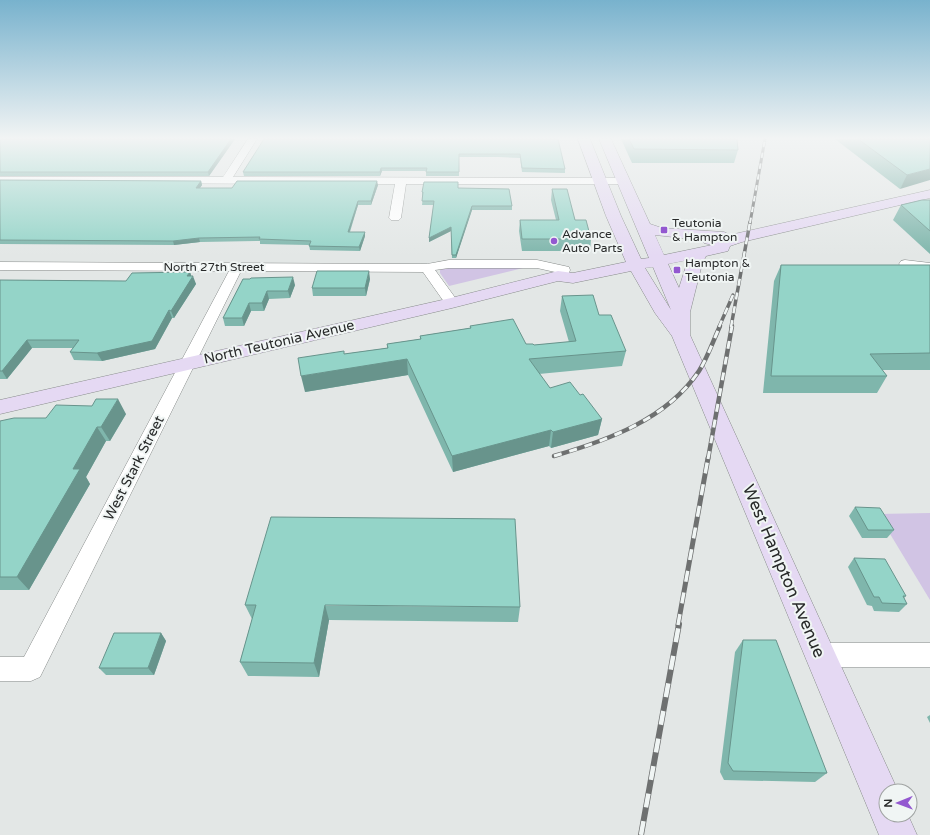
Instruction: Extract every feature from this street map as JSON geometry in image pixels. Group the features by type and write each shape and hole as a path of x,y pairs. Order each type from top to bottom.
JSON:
{"main road":[{"name":"West Hampton Avenue","path":"599,178 625,246 633,261 664,315 681,324"},
{"name":"West Hampton Avenue","path":"622,178 657,256 681,324 820,655 878,788"},
{"name":"North Teutonia Avenue","path":"0,407 452,303 561,273 573,278 711,240 730,241 930,194"},
{"path":"644,227 661,232 730,241"},
{"name":"North Teutonia Avenue","path":"657,256 699,253 722,248 730,241"},
{"path":"681,324 694,264 699,253"},
{"path":"893,823 898,835"}],"street":[{"path":"0,180 623,181"},
{"path":"395,218 401,180"},
{"name":"North 27th Street","path":"0,266 428,268 449,264 537,264 561,273"},
{"path":"905,264 930,267"},
{"name":"West Stark Street","path":"0,669 31,669 237,267"},
{"path":"428,268 452,303"},
{"path":"820,655 930,655"}],"shaded area":[{"path":"445,268 523,268 449,286 440,273 440,270"},
{"path":"930,513 930,600 878,514"}],"building":[{"path":"0,180 201,181 196,188 232,188 237,181 377,181 371,201 358,201 348,232 365,232 359,247 309,246 311,241 259,239 260,237 199,238 173,241 0,240"},
{"path":"424,182 458,182 458,188 509,189 512,206 472,206 456,255 452,255 451,227 429,238 434,201 422,201"},
{"path":"552,189 567,189 575,220 586,220 591,239 522,239 520,220 559,220"},
{"path":"922,200 930,200 930,231 901,205"},
{"path":"781,265 930,265 930,353 870,354 887,376 771,376"},
{"path":"317,271 369,271 365,288 312,288"},
{"path":"190,272 187,276 193,276 171,311 169,310 152,341 97,353 70,352 79,340 27,340 2,371 0,371 0,280 126,281 132,273"},
{"path":"293,277 288,291 267,291 262,303 249,303 242,318 223,318 243,279"},
{"path":"593,295 599,315 611,315 626,351 529,359 550,388 570,382 580,395 583,394 602,419 553,432 551,430 452,456 407,359 301,376 298,358 344,351 344,354 388,348 387,344 421,339 420,336 471,328 470,326 513,319 526,344 534,345 576,341 562,296"},
{"path":"96,399 118,399 101,427 97,427 73,469 80,469 17,577 0,577 0,421 14,418 46,418 56,405 92,406"},
{"path":"855,507 880,508 894,530 868,530"},
{"path":"271,517 515,519 520,607 325,605 314,663 240,662 256,605 245,605"},
{"path":"854,558 885,559 906,596 903,596 907,604 882,603 879,597 874,597"},
{"path":"114,633 161,633 148,668 99,668"},
{"path":"743,640 776,640 827,773 733,771 728,763"}],"railway":[{"path":"750,223 758,178"},
{"path":"731,327 750,222"},
{"path":"719,327 733,295"},
{"path":"554,456 615,435 653,415 670,403 686,388 699,371 708,355 720,326"},
{"path":"708,459 732,326"},
{"path":"678,625 708,458"},
{"path":"641,835 679,624"}],"place":[{"name":"Teutonia & Hampton","path":"664,230"},
{"name":"Advance Auto Parts","path":"554,241"},
{"name":"Hampton & Teutonia","path":"677,270"}]}
